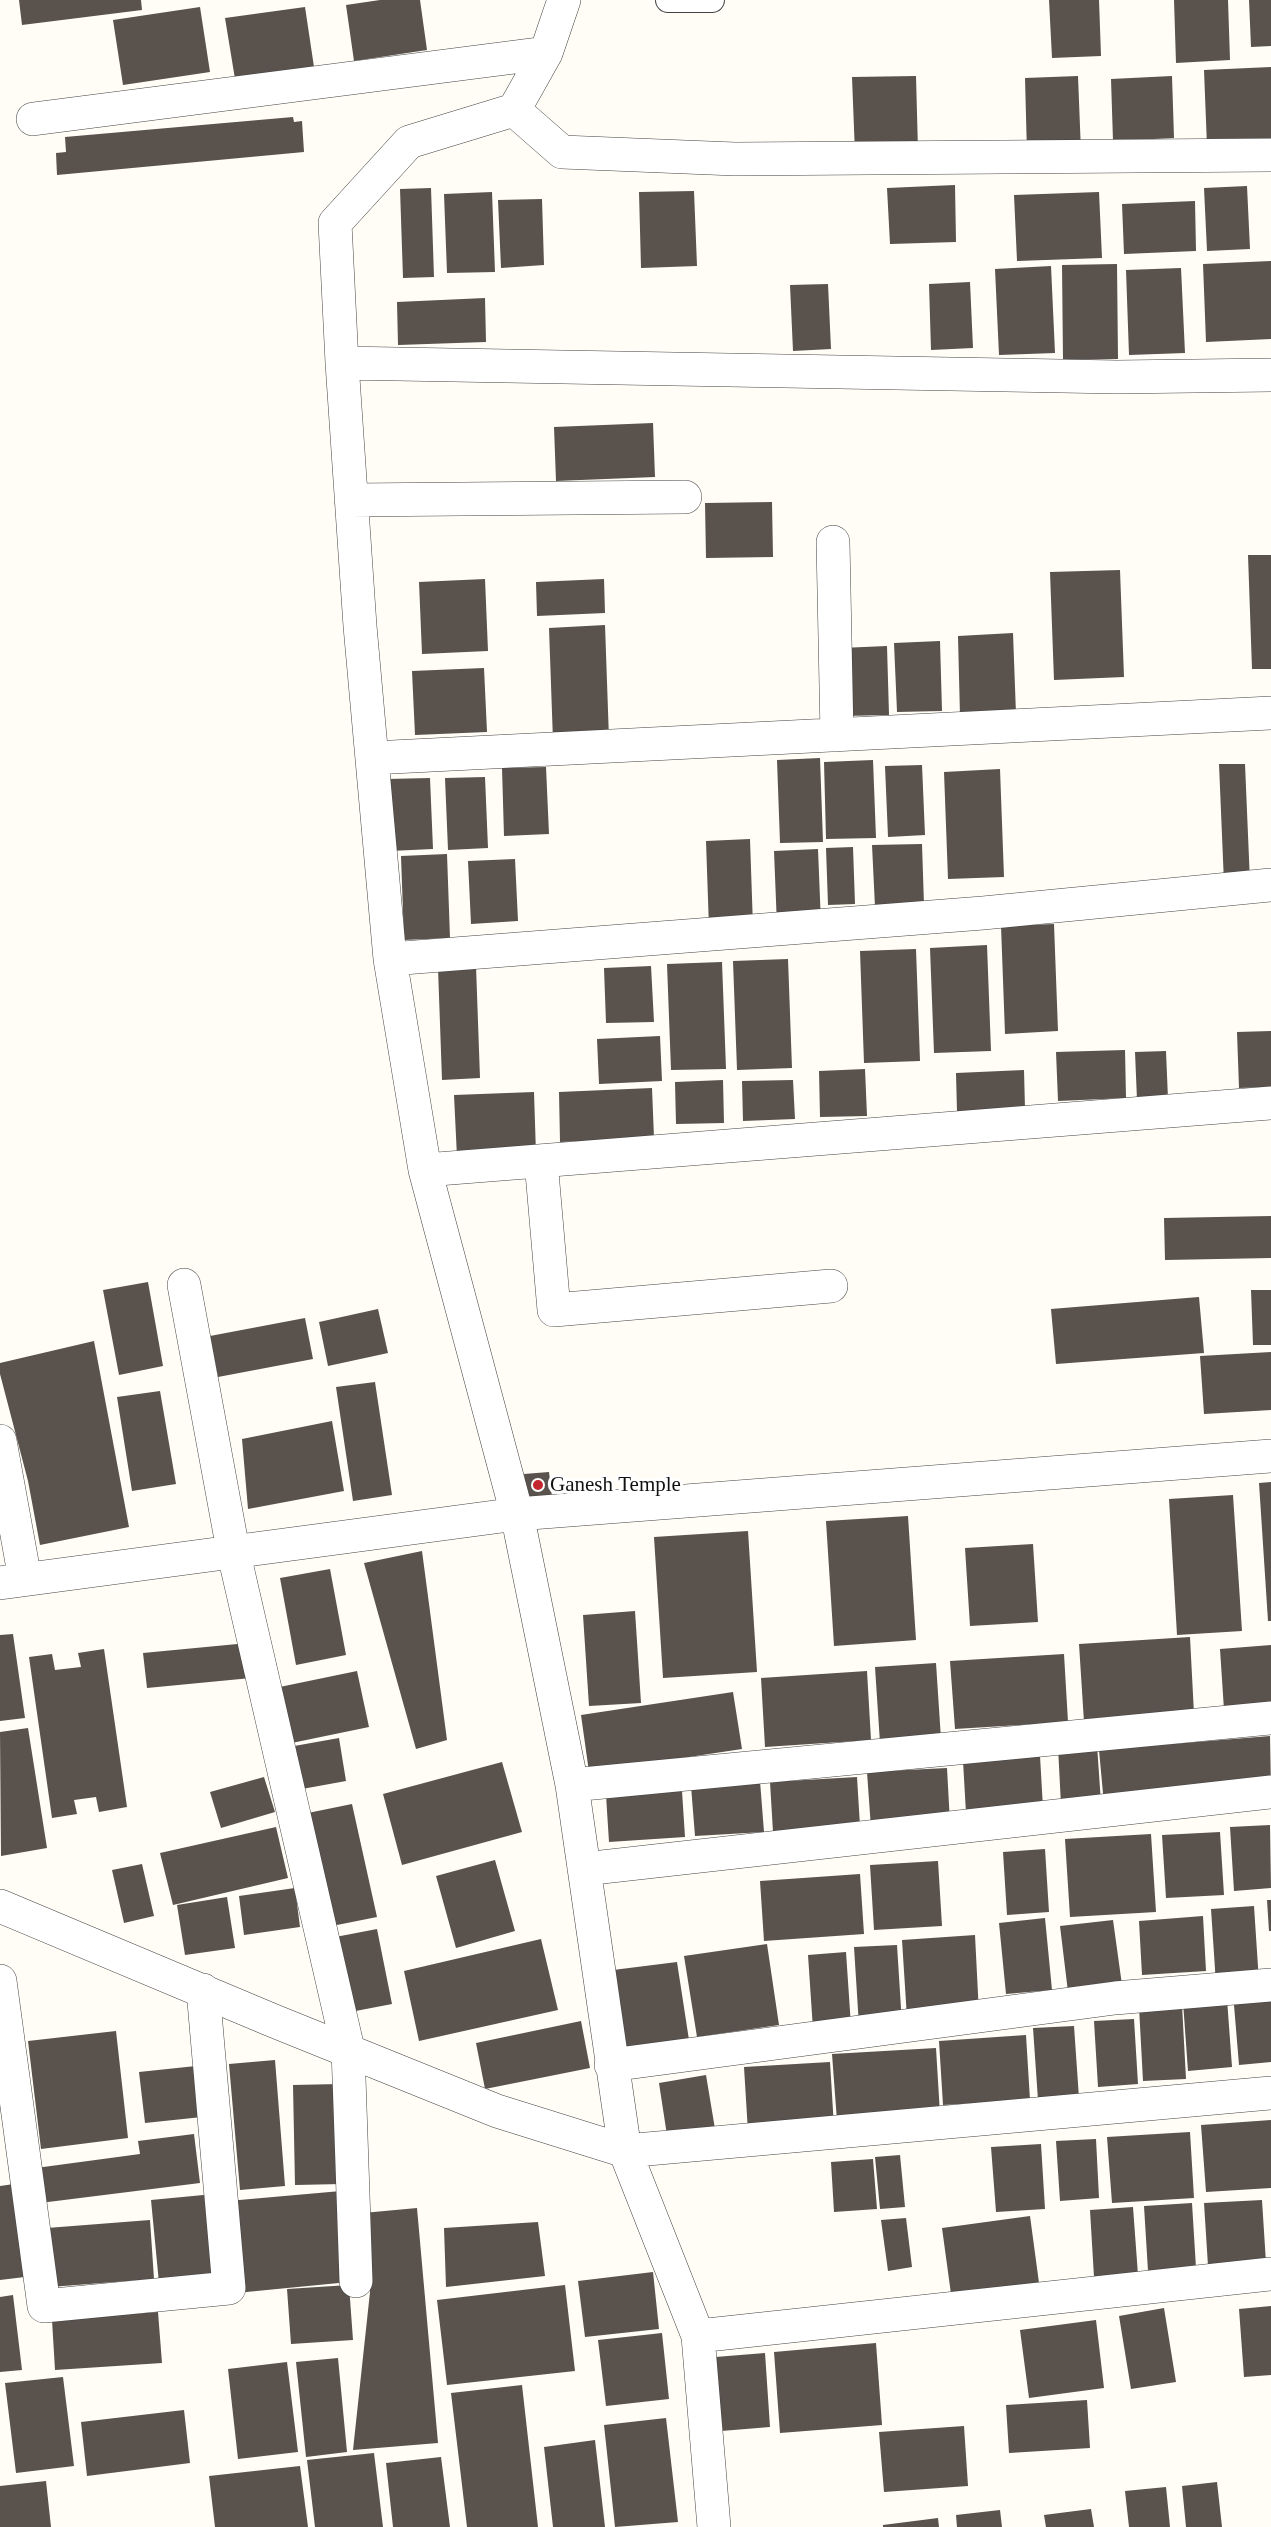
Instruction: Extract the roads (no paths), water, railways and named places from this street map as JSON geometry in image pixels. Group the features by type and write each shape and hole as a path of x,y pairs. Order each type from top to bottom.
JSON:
{"street":[{"path":"564,0 546,53 514,110 409,142 335,222 342,363 351,500 390,959 425,1170 517,1514 572,1785 625,2151 698,2336 714,2527"},
{"path":"33,119 546,53"},
{"path":"514,110 562,152 735,159 1271,155"},
{"path":"342,363 1117,377 1271,375"},
{"path":"351,500 685,497"},
{"path":"833,542 837,735"},
{"path":"372,759 1271,713"},
{"path":"390,959 983,913 1271,885"},
{"path":"425,1170 1271,1103"},
{"path":"541,1161 554,1310 831,1286"},
{"path":"184,1285 233,1550 348,2049 356,2281"},
{"path":"0,1441 13,1581 517,1514 1271,1456"},
{"path":"572,1785 1271,1718"},
{"path":"584,1869 1271,1792"},
{"path":"0,1906 274,2021 497,2111 625,2151 1271,2093"},
{"path":"0,1981 6,2057 44,2306 229,2288 203,1990"},
{"path":"611,2065 1115,1998 1271,1985"},
{"path":"698,2336 1271,2274"}],"lane":[{"path":"668,0 712,0"}],"place":[{"name":"Ganesh Temple","path":"538,1485"}]}
